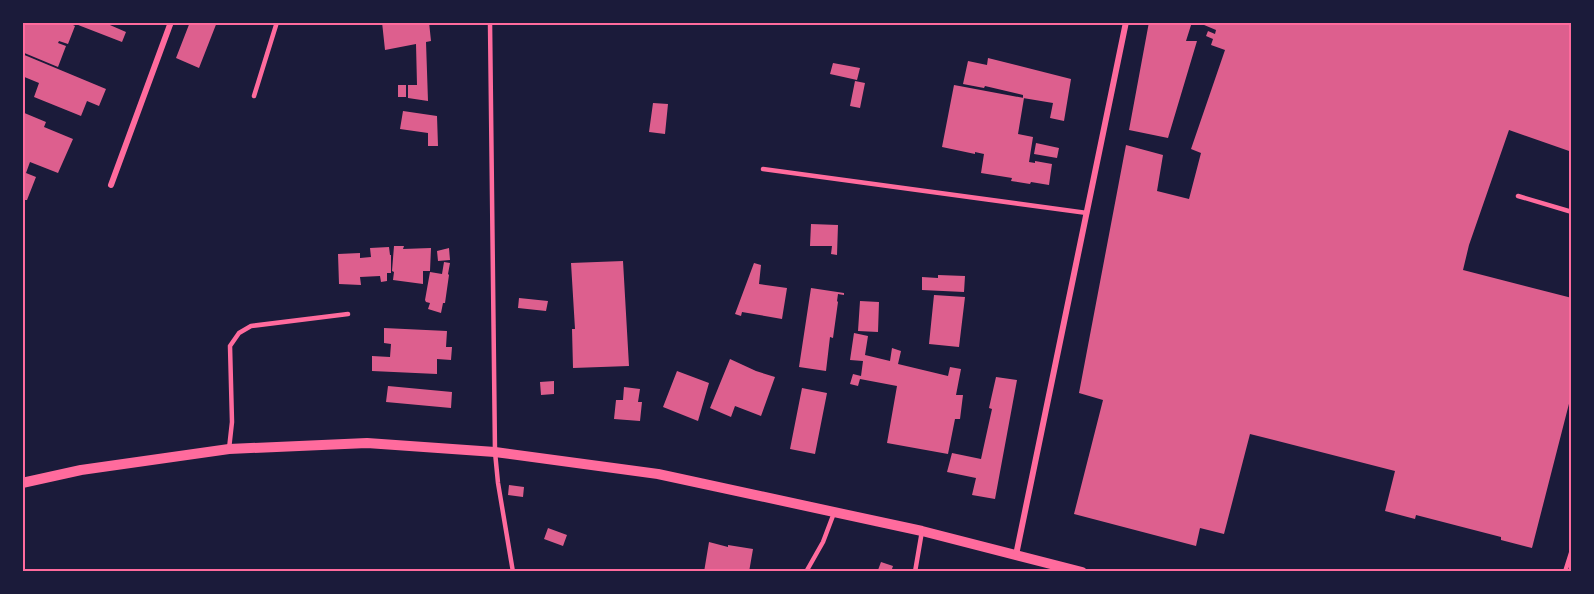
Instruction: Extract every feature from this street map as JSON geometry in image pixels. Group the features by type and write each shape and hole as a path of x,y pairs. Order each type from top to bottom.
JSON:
{"street":[{"path":"111,184 171,22"},
{"path":"1016,555 1124,23"},
{"path":"22,483 81,470 229,449 367,443 495,452 658,474 922,531 1062,569 1082,572"}],"lane":[{"path":"254,96 277,22"},
{"path":"490,22 495,452 513,572"},
{"path":"763,169 1087,213"},
{"path":"1518,196 1572,212"},
{"path":"229,449 232,422 230,346 239,333 251,326 348,314"},
{"path":"806,572 823,542 835,511"},
{"path":"915,572 922,531"},
{"path":"1565,572 1572,550"}],"building":[{"path":"23,22 67,22 75,26 68,44 59,41 58,43 66,46 58,67 22,52"},
{"path":"103,22 126,32 122,42 73,23"},
{"path":"190,22 217,22 199,68 176,58"},
{"path":"382,22 429,22 431,41 426,42 428,101 408,98 408,85 417,85 416,44 385,50"},
{"path":"1149,22 1192,22 1186,41 1197,41 1168,138 1129,130"},
{"path":"1197,22 1572,22 1572,152 1509,130 1469,245 1463,270 1572,298 1572,392 1532,548 1501,540 1501,537 1416,515 1415,519 1385,511 1395,471 1250,434 1224,534 1200,528 1196,546 1074,514 1103,400 1079,393 1126,145 1163,155 1157,191 1189,199 1201,153 1191,149 1225,50 1211,45 1213,39 1206,36 1208,31 1215,34 1216,30"},
{"path":"22,54 106,89 99,106 87,101 81,116 34,97 39,83 22,76"},
{"path":"988,58 1071,79 1064,121 1050,118 1053,103 1023,98 1023,95 985,86 984,88 963,84 968,61 987,65"},
{"path":"833,63 860,68 857,80 830,74"},
{"path":"855,81 865,83 860,108 850,106"},
{"path":"398,85 406,85 406,97 398,97"},
{"path":"954,85 1024,98 1018,134 1033,137 1029,162 1052,164 1049,185 1011,181 1012,178 981,173 984,154 942,147"},
{"path":"653,103 668,104 665,134 649,132"},
{"path":"403,111 437,116 438,146 428,146 428,133 400,129"},
{"path":"22,112 46,122 44,127 73,139 58,173 30,162 26,173 36,177 23,205"},
{"path":"1036,143 1059,148 1057,158 1034,154"},
{"path":"811,224 838,225 837,255 831,254 832,246 810,246"},
{"path":"394,246 404,246 403,249 431,248 430,271 423,271 423,284 393,280"},
{"path":"389,247 391,273 387,273 387,281 381,282 380,276 360,277 361,285 339,284 338,254 360,253 360,258 371,257 370,248"},
{"path":"449,248 450,260 438,261 437,251"},
{"path":"623,261 629,366 573,368 572,329 575,329 571,263"},
{"path":"444,262 450,263 445,303 443,303 441,313 428,309 430,303 425,300 430,272 442,274"},
{"path":"754,263 761,265 759,284 787,288 782,319 742,312 741,316 735,314"},
{"path":"938,275 965,276 964,292 922,290 922,277 938,278"},
{"path":"811,288 844,293 844,295 838,294 833,338 830,337 826,371 799,367"},
{"path":"934,295 965,297 959,347 929,344"},
{"path":"519,298 548,301 546,311 518,308"},
{"path":"860,301 879,302 878,332 858,331"},
{"path":"384,328 447,331 446,347 452,347 451,360 437,359 437,374 372,371 372,356 390,357 391,344 384,343"},
{"path":"854,333 868,336 865,355 890,361 892,348 901,351 898,364 948,376 950,367 961,369 956,395 963,395 960,419 955,419 948,454 887,443 897,386 860,379 858,386 850,384 853,374 861,376 863,361 850,360"},
{"path":"730,359 775,377 761,416 735,406 731,417 710,408"},
{"path":"677,371 709,383 698,421 663,407"},
{"path":"996,377 1017,380 995,499 972,495 976,478 947,472 952,453 981,459 992,409 989,408"},
{"path":"554,381 554,394 541,395 540,382"},
{"path":"388,386 452,392 451,408 386,402"},
{"path":"624,387 640,389 638,402 642,402 640,421 614,419 616,400 623,400"},
{"path":"802,388 827,393 815,454 790,449"},
{"path":"509,485 524,487 523,497 508,495"},
{"path":"548,528 567,535 563,546 544,539"},
{"path":"709,542 728,547 728,545 753,549 749,572 704,572"},
{"path":"881,562 893,566 891,572 878,570"}]}
